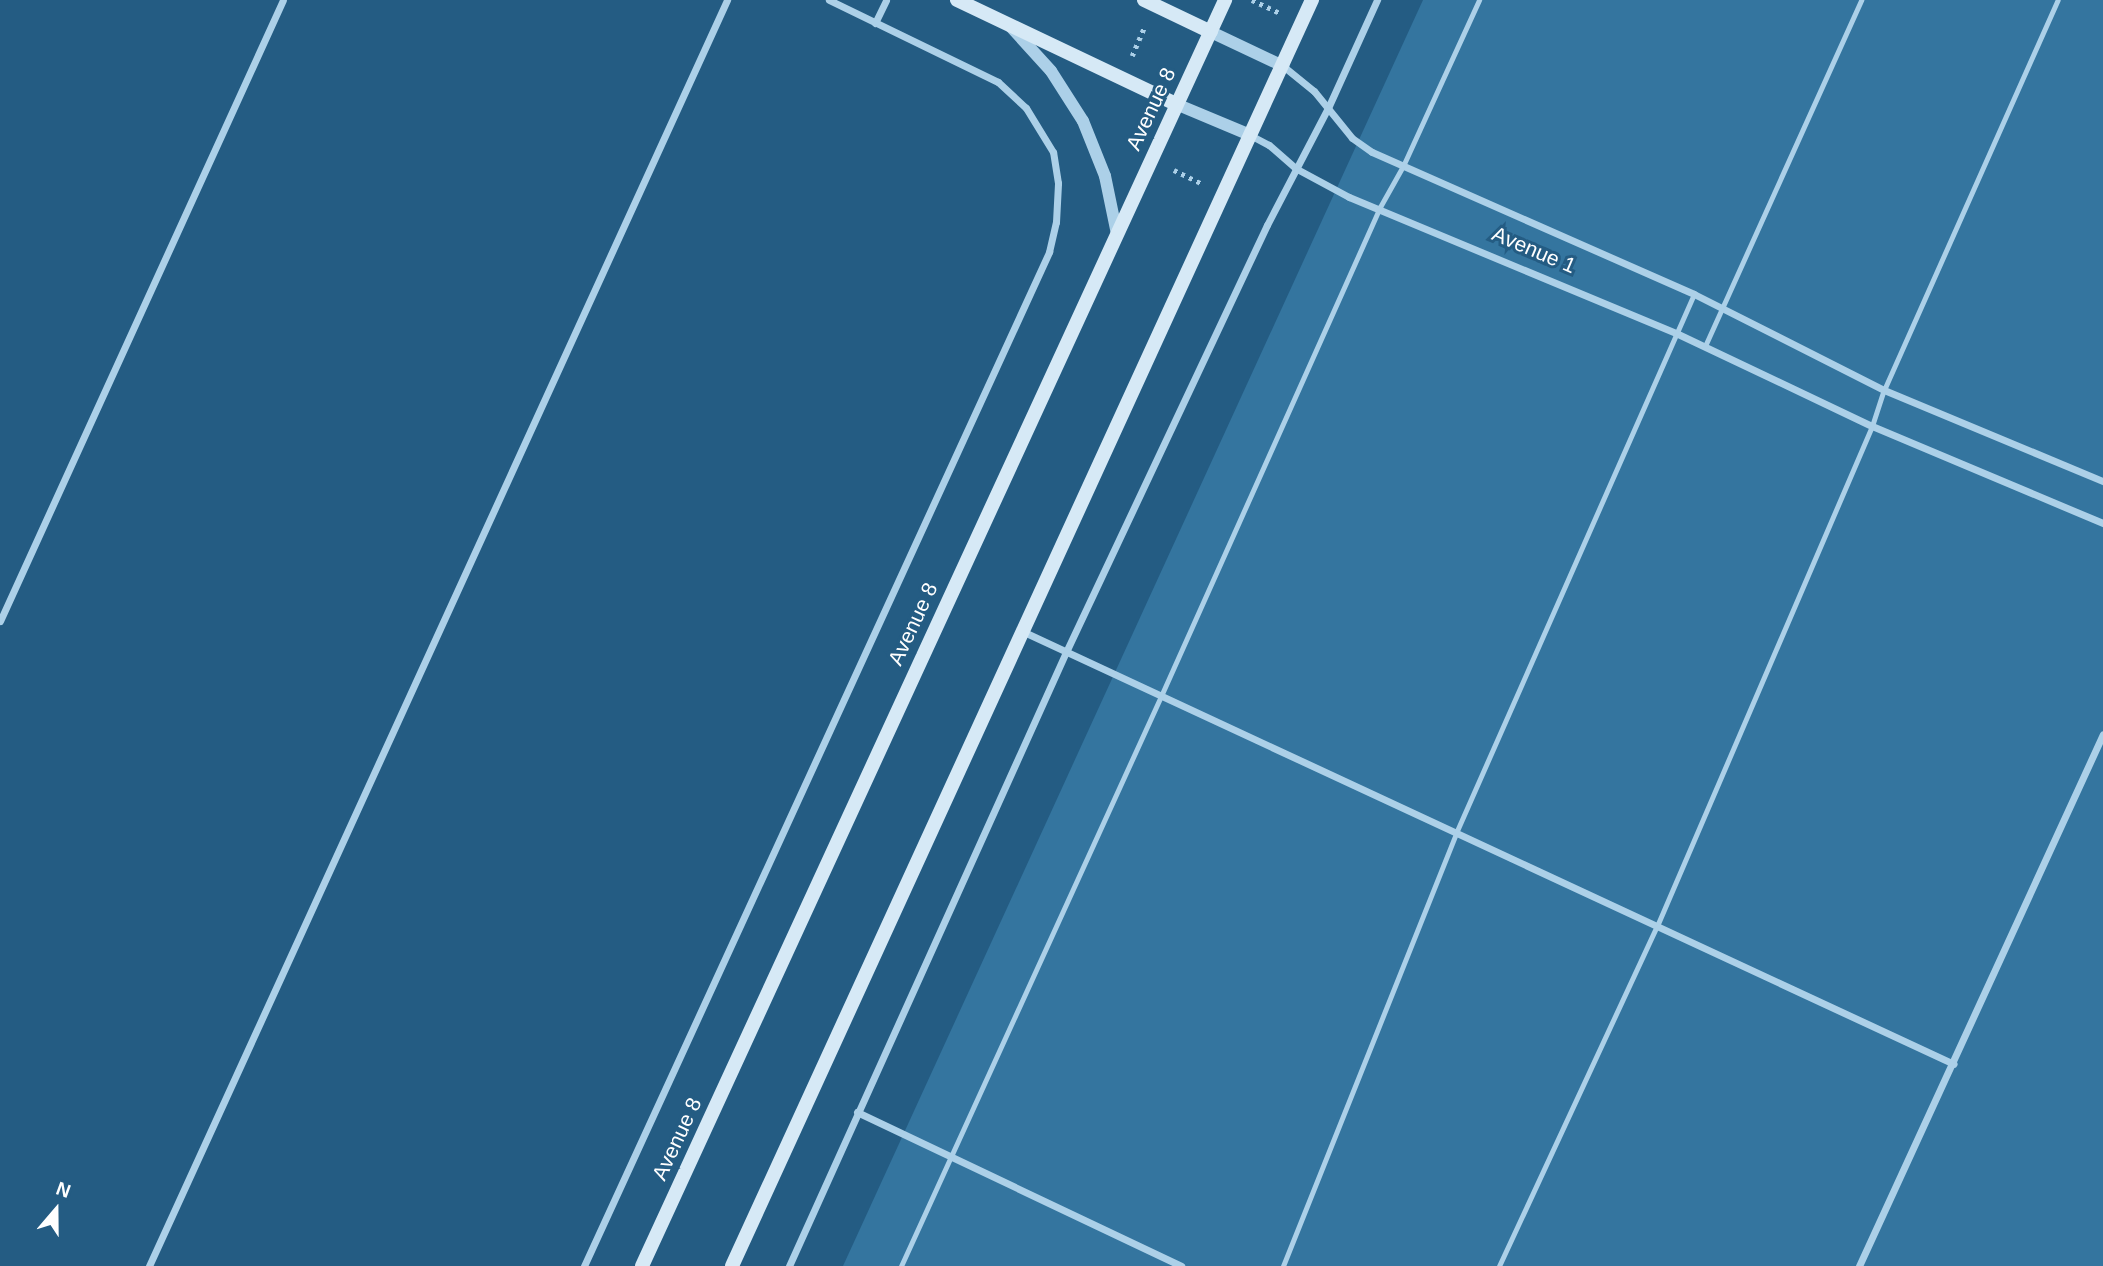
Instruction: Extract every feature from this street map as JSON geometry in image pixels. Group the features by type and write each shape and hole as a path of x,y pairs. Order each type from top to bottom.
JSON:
{"main road":[{"name":"Avenue 1","path":"957,0 1176,104"},
{"name":"Avenue 8","path":"642,1266 1225,0"},
{"path":"732,1266 1312,0"},
{"name":"Avenue 1","path":"1149,3 1211,32"}],"street":[{"path":"0,621 283,0"},
{"path":"149,1266 727,0"},
{"path":"584,1266 1049,253 1056,222 1058,183 1053,152 1026,108 998,82 829,0"},
{"path":"875,23 886,0"},
{"path":"789,1266 1066,652 1267,225 1328,108 1377,0"},
{"path":"1011,27 1051,71 1083,121 1105,176 1117,234"},
{"name":"Avenue 1","path":"1211,32 1283,66 1314,91 1352,138 1372,152 1694,295 1884,390 2103,481"},
{"name":"Avenue 1","path":"1176,104 1269,145 1297,169 1349,197 1380,207 1678,334 1872,426 2103,523"},
{"path":"1024,632 1954,1063"},
{"path":"1859,1266 2103,734"},
{"path":"857,1112 1181,1266"}],"lane":[{"path":"901,1266 1380,207 1403,166 1479,0"},
{"path":"1705,346 1719,309 1861,0"},
{"path":"1499,1266 1657,926 1872,426 1884,390 2058,0"},
{"path":"1283,1266 1456,833 1694,295"}],"path":[{"path":"1122,79 1149,3"},
{"path":"1151,159 1223,194"}],"shaded area":[{"path":"1423,0 2103,0 2103,1266 843,1266"}]}
